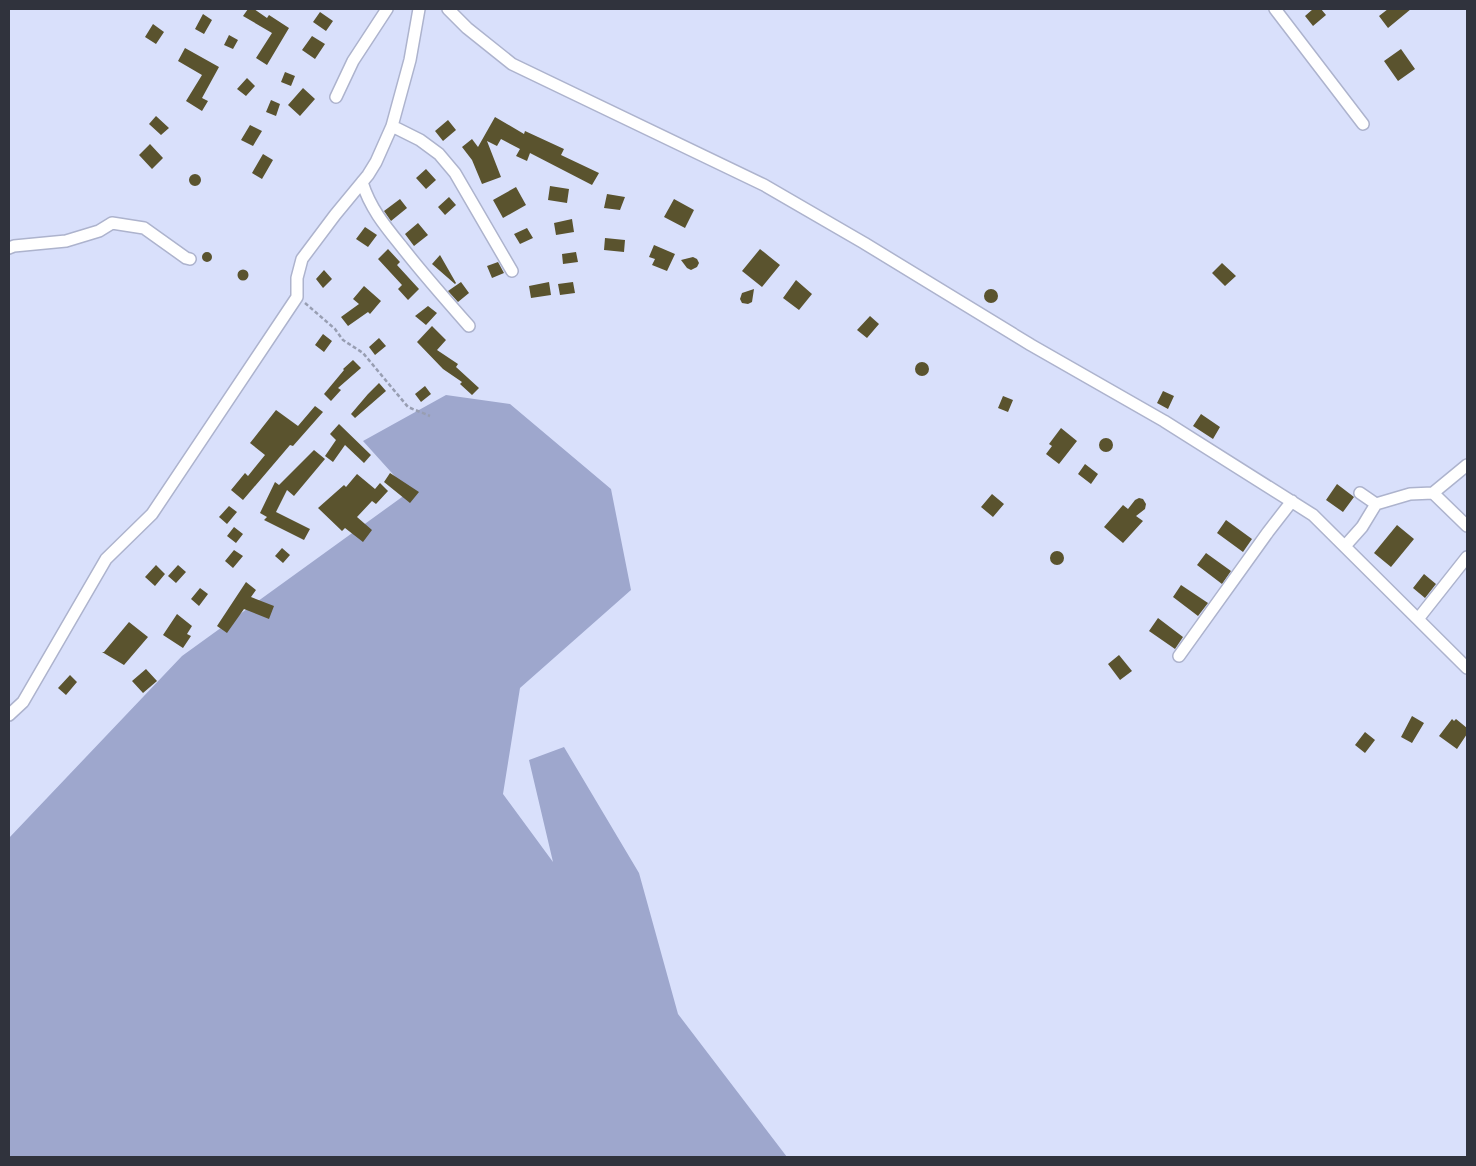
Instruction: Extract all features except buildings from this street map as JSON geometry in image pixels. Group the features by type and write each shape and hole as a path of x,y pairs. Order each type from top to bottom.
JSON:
{"street":[{"path":"336,97 353,61 388,9"},
{"path":"9,715 23,702 106,559 152,514 297,297 297,278 302,259 376,162 392,126 410,60 418,9"},
{"path":"448,9 466,28 512,64 764,185 864,243 1031,345 1164,421 1313,515 1467,668"},
{"path":"1275,9 1363,124"},
{"path":"392,126 420,140 439,154 455,173 512,271"},
{"path":"362,182 367,198 380,219 434,287 469,326"},
{"path":"9,248 32,244 66,242 99,231 112,223 144,228 190,259"},
{"path":"1344,546 1362,527 1376,504 1410,494 1433,493 1467,465"},
{"path":"1360,493 1376,504"},
{"path":"1433,493 1467,526"},
{"path":"1179,656 1268,532 1292,502"},
{"path":"1418,619 1467,557"},
{"path":"9,704 23,702"}],"path":[{"path":"297,297 336,328 343,340 363,353 408,406 430,416"}],"shaded area":[{"path":"446,395 510,404 611,489 631,590 520,688 503,794 553,862 529,760 564,747 639,873 678,1014 787,1157 9,1157 9,838 182,656 409,492 363,441"}]}
